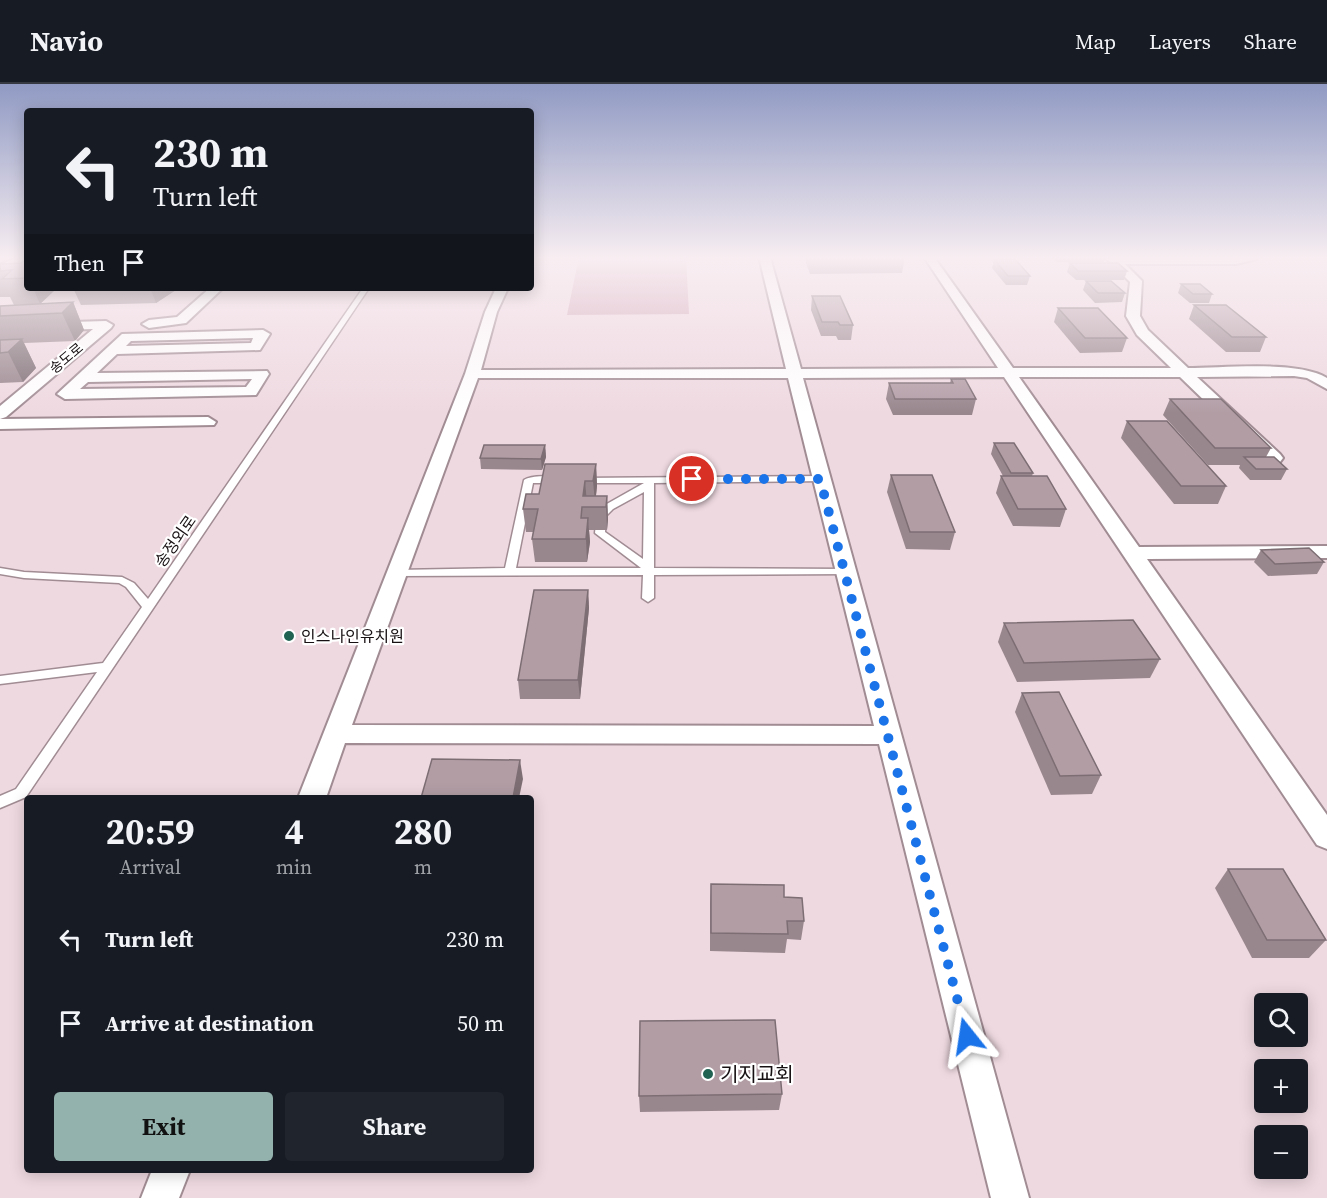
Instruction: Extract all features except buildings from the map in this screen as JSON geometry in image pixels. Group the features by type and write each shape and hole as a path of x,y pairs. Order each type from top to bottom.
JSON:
{"street":[{"path":"115,325 169,323 181,320 193,309"},
{"path":"313,795 472,374 492,309"},
{"path":"777,309 1010,1198"},
{"path":"964,309 1327,837"},
{"path":"1134,309 1133,316 1142,332 1274,458"},
{"name":"송도로","path":"0,328 115,325"},
{"name":"송도로","path":"0,414 26,391 115,325"},
{"path":"0,397 81,381 262,374 251,392 65,394 81,381 127,337 263,334 255,347 114,350"},
{"path":"472,374 1294,372 1311,374 1327,384"},
{"path":"0,424 208,422"},
{"path":"1130,553 1327,552"},
{"path":"337,734 888,735"},
{"path":"160,1198 170,1173"}],"lane":[{"name":"송정외로","path":"0,801 21,793 352,309"},
{"path":"510,571 529,480 649,482 820,479"},
{"path":"648,598 649,482"},
{"path":"648,570 600,533 601,515 609,507 649,482"},
{"path":"397,573 648,570 845,572"},
{"path":"0,572 122,580 130,585 148,606"},
{"path":"0,680 106,667"}],"shaded area":[{"path":"568,309 689,309 689,314 567,315"}],"place":[{"name":"인스나인유치원","path":"289,636"},
{"name":"기지교회","path":"708,1074"}],"route":[{"path":"692,479 820,479 967,1036"}]}
